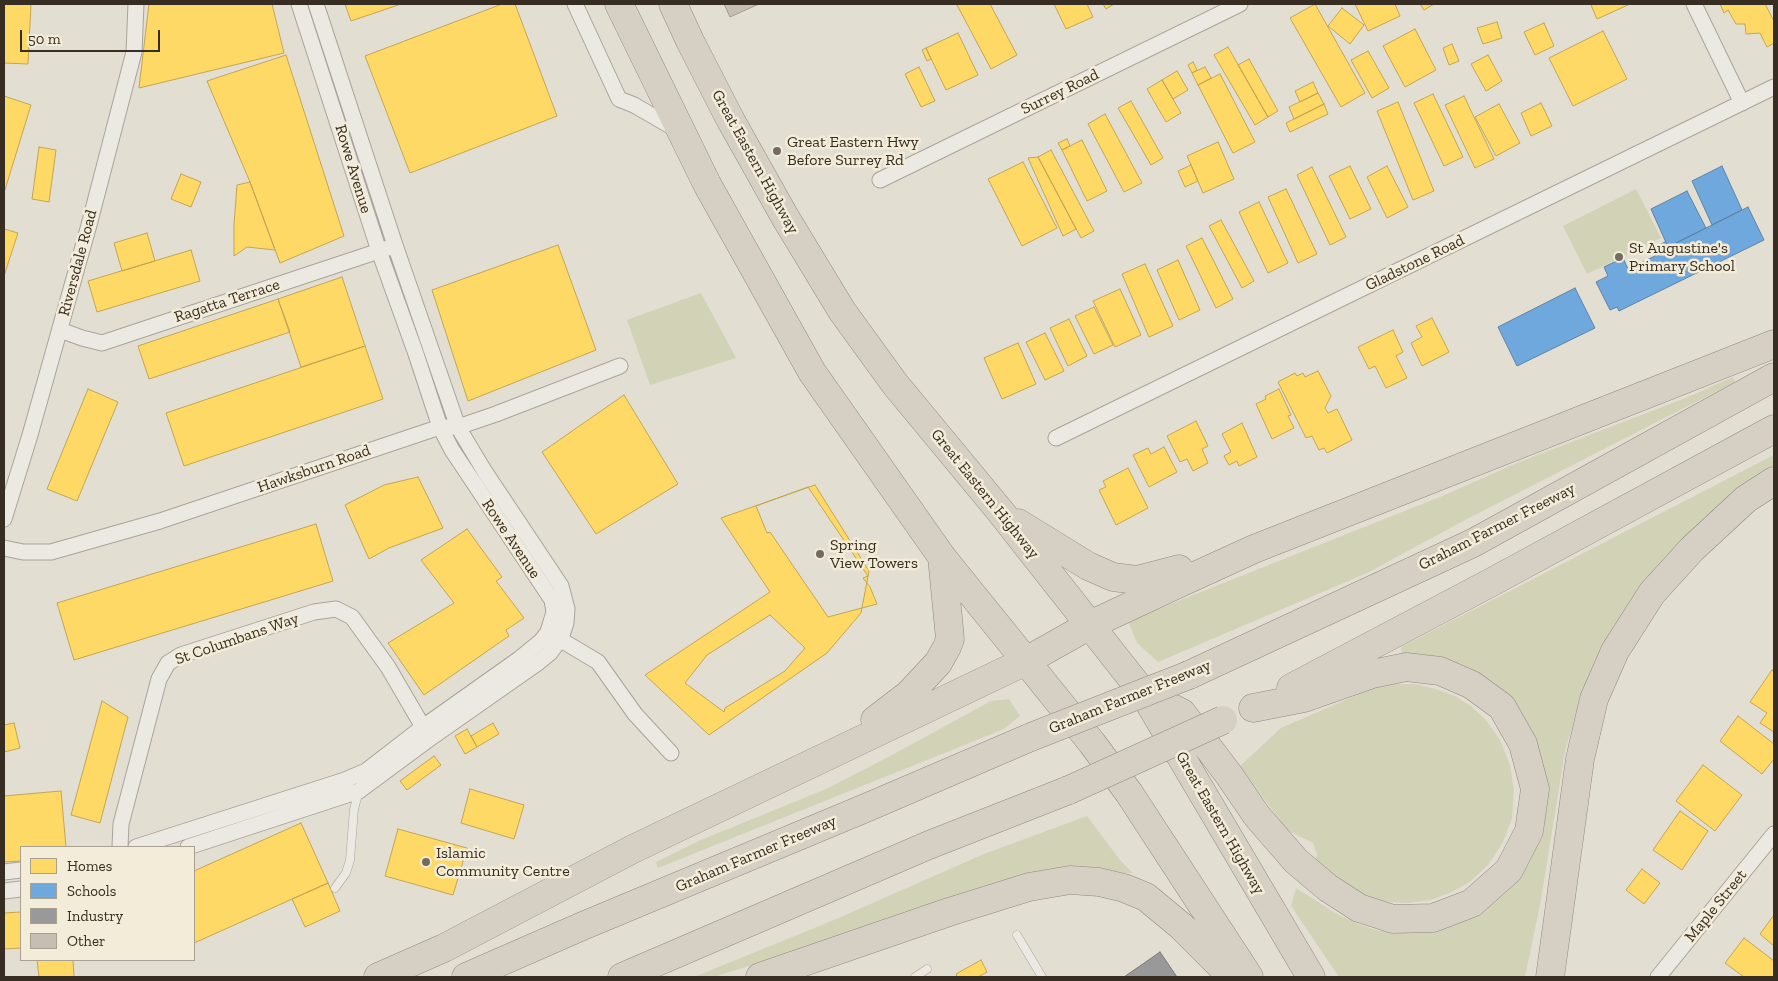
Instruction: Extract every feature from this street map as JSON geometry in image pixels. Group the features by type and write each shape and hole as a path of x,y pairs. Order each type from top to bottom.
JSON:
{"highway":[{"path":"619,4 707,184 812,372 942,557 1092,742 1129,793 1248,977"},
{"name":"Great Eastern Highway","path":"673,4 730,120 785,217 842,311 895,384 1000,511 1144,694 1311,977"},
{"path":"378,977 444,948 634,849 1026,661 1090,625 1254,549 1774,344"},
{"name":"Graham Farmer Freeway","path":"466,977 1031,737 1189,675 1472,543 1774,377"},
{"path":"622,977 920,849 1069,790 1222,720 1253,708 1490,583 1774,429"},
{"path":"1550,977 1580,759 1594,699 1615,651 1652,593 1692,549 1746,499 1774,481"},
{"path":"1000,511 1080,562 1113,577 1137,580 1254,549"},
{"path":"828,756 909,694 938,663 950,638 942,557"},
{"path":"1144,694 1182,713 1257,816 1296,861 1328,888 1359,908 1393,919 1434,918 1472,903 1509,870 1529,832 1535,789 1523,744 1502,707 1472,685 1440,671 1406,666 1372,674 1304,698 1253,708"},
{"path":"760,977 1028,887 1070,880 1099,882 1124,888 1146,897 1181,926 1232,977"}],"street":[{"name":"Riversdale Road","path":"4,519 60,330 134,52 136,4"},
{"name":"Rowe Avenue","path":"139,846 346,780 366,771 539,662 550,653 554,635 552,600 452,450 440,427 379,251 300,4"},
{"name":"Rowe Avenue","path":"316,4 395,246 458,427 485,472 561,586 567,609 566,623 554,635"},
{"path":"575,4 619,99 634,105 680,131"},
{"name":"Surrey Road","path":"880,180 1240,4"},
{"path":"1694,4 1742,103"},
{"name":"Gladstone Road","path":"1056,438 1774,87"},
{"name":"Ragatta Terrace","path":"60,330 102,343 395,246"},
{"name":"Hawksburn Road","path":"4,548 23,552 51,552 160,521 440,427 458,427 620,366"},
{"name":"St Columbans Way","path":"120,846 121,824 159,679 168,663 181,655 314,612 336,609 352,618 388,667 427,732"},
{"path":"554,635 598,662 635,714 671,753"},
{"name":"Rowe Avenue","path":"191,846 358,791 427,732"},
{"name":"Maple Street","path":"1658,977 1774,834"},
{"path":"4,872 20,870"},
{"path":"4,891 20,889"}],"lane":[{"path":"335,888 346,872 350,860 354,809 358,791"},
{"path":"1017,935 1042,977"},
{"path":"915,977 927,969"}],"green space":[{"path":"1636,189 1661,238 1587,274 1563,226"},
{"path":"701,293 736,358 650,385 627,320"},
{"path":"1733,377 1735,382 1467,519 1367,573 1158,662 1137,643 1128,621 1440,497 1517,463 1688,397"},
{"path":"1774,455 1774,476 1754,488 1582,695 1565,751 1540,905 1525,977 1339,977 1291,906 1296,888 1337,914 1358,924 1376,930 1395,933 1415,932 1516,877 1528,728 1402,655 1401,647"},
{"path":"1393,684 1415,684 1436,689 1455,696 1472,707 1486,720 1500,740 1510,765 1514,790 1512,818 1503,842 1489,864 1471,881 1452,892 1431,900 1409,903 1387,902 1367,897 1314,867 1317,854 1313,843 1287,830 1240,766 1281,728 1373,688"},
{"path":"1009,699 1020,716 1004,729 658,868 656,862 701,840 826,789 991,701"},
{"path":"1087,816 1120,860 1133,873 1059,874 885,924 713,977 694,977 834,920 984,854"}],"building: Homes":[{"path":"4,4 31,4 28,64 4,63"},
{"path":"149,4 272,4 284,53 139,88"},
{"path":"345,4 401,4 351,21"},
{"path":"502,4 515,4 557,116 410,173 365,56"},
{"path":"990,4 1017,55 991,69 957,5"},
{"path":"1054,4 1087,4 1093,17 1066,29"},
{"path":"1103,4 1114,4 1106,9"},
{"path":"1315,4 1365,93 1341,107 1290,18"},
{"path":"1355,4 1395,4 1400,16 1368,31"},
{"path":"1420,4 1434,4 1424,10"},
{"path":"1630,4 1597,19 1591,5"},
{"path":"1720,4 1765,4 1774,21 1774,43 1767,47 1760,33 1746,34 1745,24 1736,24 1728,10 1724,13"},
{"path":"1342,8 1364,25 1350,44 1328,26"},
{"path":"1497,22 1502,38 1483,44 1477,28"},
{"path":"1544,23 1554,46 1535,55 1524,32"},
{"path":"1415,29 1436,70 1405,87 1383,46"},
{"path":"1603,31 1627,79 1573,106 1549,58"},
{"path":"958,33 978,75 946,90 926,48"},
{"path":"1452,44 1459,61 1449,65 1443,48"},
{"path":"1228,47 1268,117 1255,125 1214,55"},
{"path":"926,48 931,59 927,61 922,50"},
{"path":"1368,51 1389,88 1372,98 1351,60"},
{"path":"286,55 344,236 280,263 250,182 207,81"},
{"path":"1488,55 1502,81 1486,91 1471,64"},
{"path":"1249,59 1278,111 1268,117 1238,65"},
{"path":"1193,62 1197,70 1192,73 1188,65"},
{"path":"919,67 935,101 921,107 905,74"},
{"path":"1205,67 1211,78 1198,85 1192,73"},
{"path":"1177,71 1188,90 1173,99 1162,80"},
{"path":"1220,74 1255,142 1233,153 1198,85"},
{"path":"1162,80 1181,113 1166,122 1147,89"},
{"path":"1313,82 1318,93 1300,102 1295,91"},
{"path":"1318,93 1324,104 1294,119 1289,107"},
{"path":"1433,94 1463,157 1444,166 1414,103"},
{"path":"4,96 31,105 4,193"},
{"path":"1464,96 1494,159 1475,168 1445,105"},
{"path":"1131,101 1163,158 1151,165 1118,108"},
{"path":"1398,102 1434,191 1413,200 1377,111"},
{"path":"1541,103 1552,126 1531,136 1521,113"},
{"path":"1324,104 1328,114 1290,132 1286,123"},
{"path":"1499,104 1520,143 1496,156 1475,117"},
{"path":"1105,114 1142,183 1124,192 1088,124"},
{"path":"1067,139 1070,146 1062,150 1058,143"},
{"path":"1082,140 1107,191 1087,201 1062,150"},
{"path":"1218,142 1234,179 1203,193 1187,156"},
{"path":"39,147 56,150 49,202 32,199"},
{"path":"1051,150 1094,231 1081,238 1038,157"},
{"path":"1038,157 1076,229 1063,236 1028,158"},
{"path":"1023,162 1057,228 1022,246 988,179"},
{"path":"1191,165 1198,181 1185,187 1178,171"},
{"path":"1350,166 1371,209 1350,219 1329,176"},
{"path":"1387,166 1408,207 1387,218 1367,177"},
{"path":"1312,167 1346,237 1330,245 1297,175"},
{"path":"181,174 201,182 191,207 171,199"},
{"path":"250,182 275,250 247,247 234,256 237,185"},
{"path":"1286,189 1317,254 1298,263 1268,197"},
{"path":"1259,202 1288,263 1268,273 1239,212"},
{"path":"1221,220 1254,281 1242,288 1209,226"},
{"path":"4,229 18,233 4,276"},
{"path":"147,233 155,261 122,271 114,243"},
{"path":"1202,238 1233,299 1216,308 1186,246"},
{"path":"558,245 596,350 468,401 432,290"},
{"path":"191,250 200,281 97,312 88,281"},
{"path":"1178,260 1200,310 1179,320 1157,270"},
{"path":"1145,264 1173,326 1149,337 1122,274"},
{"path":"342,277 365,346 301,367 278,299"},
{"path":"1120,289 1141,335 1115,347 1093,301"},
{"path":"278,299 290,332 149,379 138,346"},
{"path":"1094,307 1113,345 1094,354 1075,316"},
{"path":"1432,318 1449,352 1422,366 1411,343 1422,337 1416,326"},
{"path":"1069,319 1087,356 1068,366 1050,328"},
{"path":"1393,330 1403,352 1396,356 1407,378 1386,388 1375,366 1369,369 1358,347"},
{"path":"1045,333 1064,371 1045,380 1026,342"},
{"path":"1018,343 1036,384 1002,399 984,358"},
{"path":"365,346 383,399 184,466 166,413"},
{"path":"1318,371 1331,396 1325,408 1328,413 1337,409 1352,440 1327,453 1324,448 1319,450 1312,436 1306,438 1278,382 1295,373 1297,376 1303,373 1305,377"},
{"path":"88,389 118,402 77,501 47,489"},
{"path":"1279,389 1291,415 1288,416 1294,428 1272,439 1256,404 1266,399 1265,396"},
{"path":"624,395 678,484 596,534 542,452"},
{"path":"1196,421 1208,446 1202,449 1208,463 1193,471 1187,459 1180,462 1167,436"},
{"path":"1242,423 1257,457 1239,466 1237,461 1229,465 1224,456 1231,452 1222,434"},
{"path":"1164,447 1177,472 1149,487 1133,455 1148,448 1151,454"},
{"path":"1128,468 1148,508 1116,525 1099,490 1106,487 1103,481"},
{"path":"418,477 443,528 389,548 369,559 345,505 384,485"},
{"path":"815,485 869,571 861,613 827,653 709,735 645,675 770,592 721,518"},
{"name":"Spring View Towers","path":"808,487 868,576 863,578 870,587 877,604 828,617 770,532 767,533 756,506"},
{"path":"316,524 333,581 74,660 57,603"},
{"path":"467,529 502,577 496,581 524,618 506,630 509,636 424,695 388,643 454,603 421,560"},
{"path":"770,615 805,648 785,671 725,708 724,712 685,683 707,655"},
{"path":"1772,670 1774,671 1774,732 1760,723 1767,713 1750,702"},
{"path":"102,701 128,717 100,823 71,815"},
{"path":"1738,716 1774,744 1774,759 1762,774 1720,741"},
{"path":"14,723 20,748 4,752 4,725"},
{"path":"493,723 499,734 477,747 471,736"},
{"path":"467,729 477,747 465,754 455,736"},
{"path":"434,756 441,765 407,790 400,781"},
{"path":"1703,765 1742,795 1715,831 1676,801"},
{"path":"470,789 524,805 514,839 461,823"},
{"path":"61,791 66,846 20,846 20,861 4,862 4,796"},
{"path":"1680,811 1708,831 1682,870 1653,850"},
{"path":"301,823 328,883 195,943 195,871"},
{"name":"Islamic Community Centre","path":"398,829 467,848 453,895 385,876"},
{"path":"1642,869 1660,883 1644,904 1626,890"},
{"path":"328,883 340,911 305,927 292,899"},
{"path":"20,912 20,948 4,949 4,913"},
{"path":"1774,915 1774,946 1760,934"},
{"path":"1744,938 1774,961 1774,977 1744,977 1725,963"},
{"path":"981,960 987,972 978,977 957,977 956,974"},
{"path":"37,961 73,961 74,977 39,977"}],"building: Schools":[{"path":"1722,166 1742,210 1712,225 1692,181"},
{"path":"1687,191 1706,228 1668,247 1651,209"},
{"path":"1748,207 1764,240 1619,311 1617,307 1610,310 1596,282 1608,276 1604,267 1623,258 1628,269 1655,256 1651,249 1665,242 1668,247"},
{"path":"1575,288 1595,328 1517,366 1498,327"}],"building: Industry":[{"path":"1160,952 1177,977 1124,977"}],"building: Other":[{"path":"724,4 759,4 730,17"}],"place":[{"name":"Great Eastern Hwy Before Surrey Rd","path":"777,151"},
{"name":"St Augustine's Primary School","path":"1619,257"},
{"name":"Spring View Towers","path":"820,554"},
{"name":"Islamic Community Centre","path":"426,862"}]}
